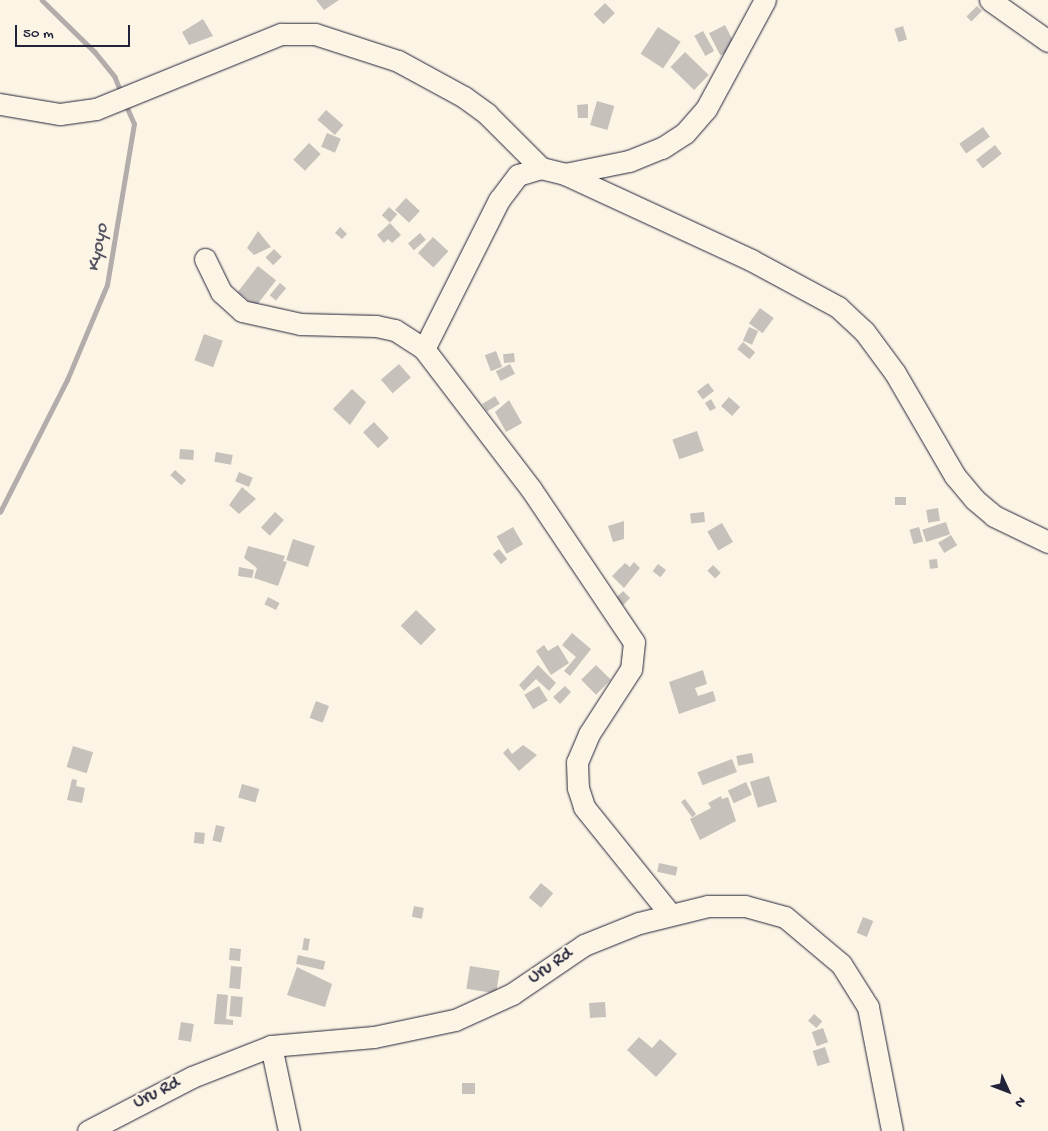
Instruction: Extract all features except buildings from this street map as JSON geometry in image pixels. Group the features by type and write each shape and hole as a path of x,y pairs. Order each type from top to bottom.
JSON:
{"street":[{"path":"565,174 629,160 662,148 685,133 706,109 765,0"},
{"path":"990,0 1048,41"},
{"path":"0,104 60,114 121,99 281,34 316,34 398,61 464,97 487,114 541,168"},
{"path":"424,349 499,200 518,175 541,168 565,174 751,260 838,307 864,331 895,373 955,476 974,499 1001,521 1048,542"},
{"path":"205,259 221,292 242,311 300,324 376,326 395,330 424,349 531,490 634,642 631,669 589,734 577,762 578,788 584,807 670,914"},
{"name":"Uru Rd","path":"88,1131 192,1077 271,1046 374,1036 455,1020 512,994 584,945 670,914 708,906 745,906 785,917 841,964 868,1007 892,1131"},
{"path":"271,1046 289,1131"}],"waterway":[{"name":"Kyoyo","path":"42,0 95,52 115,77 121,92"},
{"name":"Kyoyo","path":"0,512 67,380 107,285 134,124 125,104"}]}
